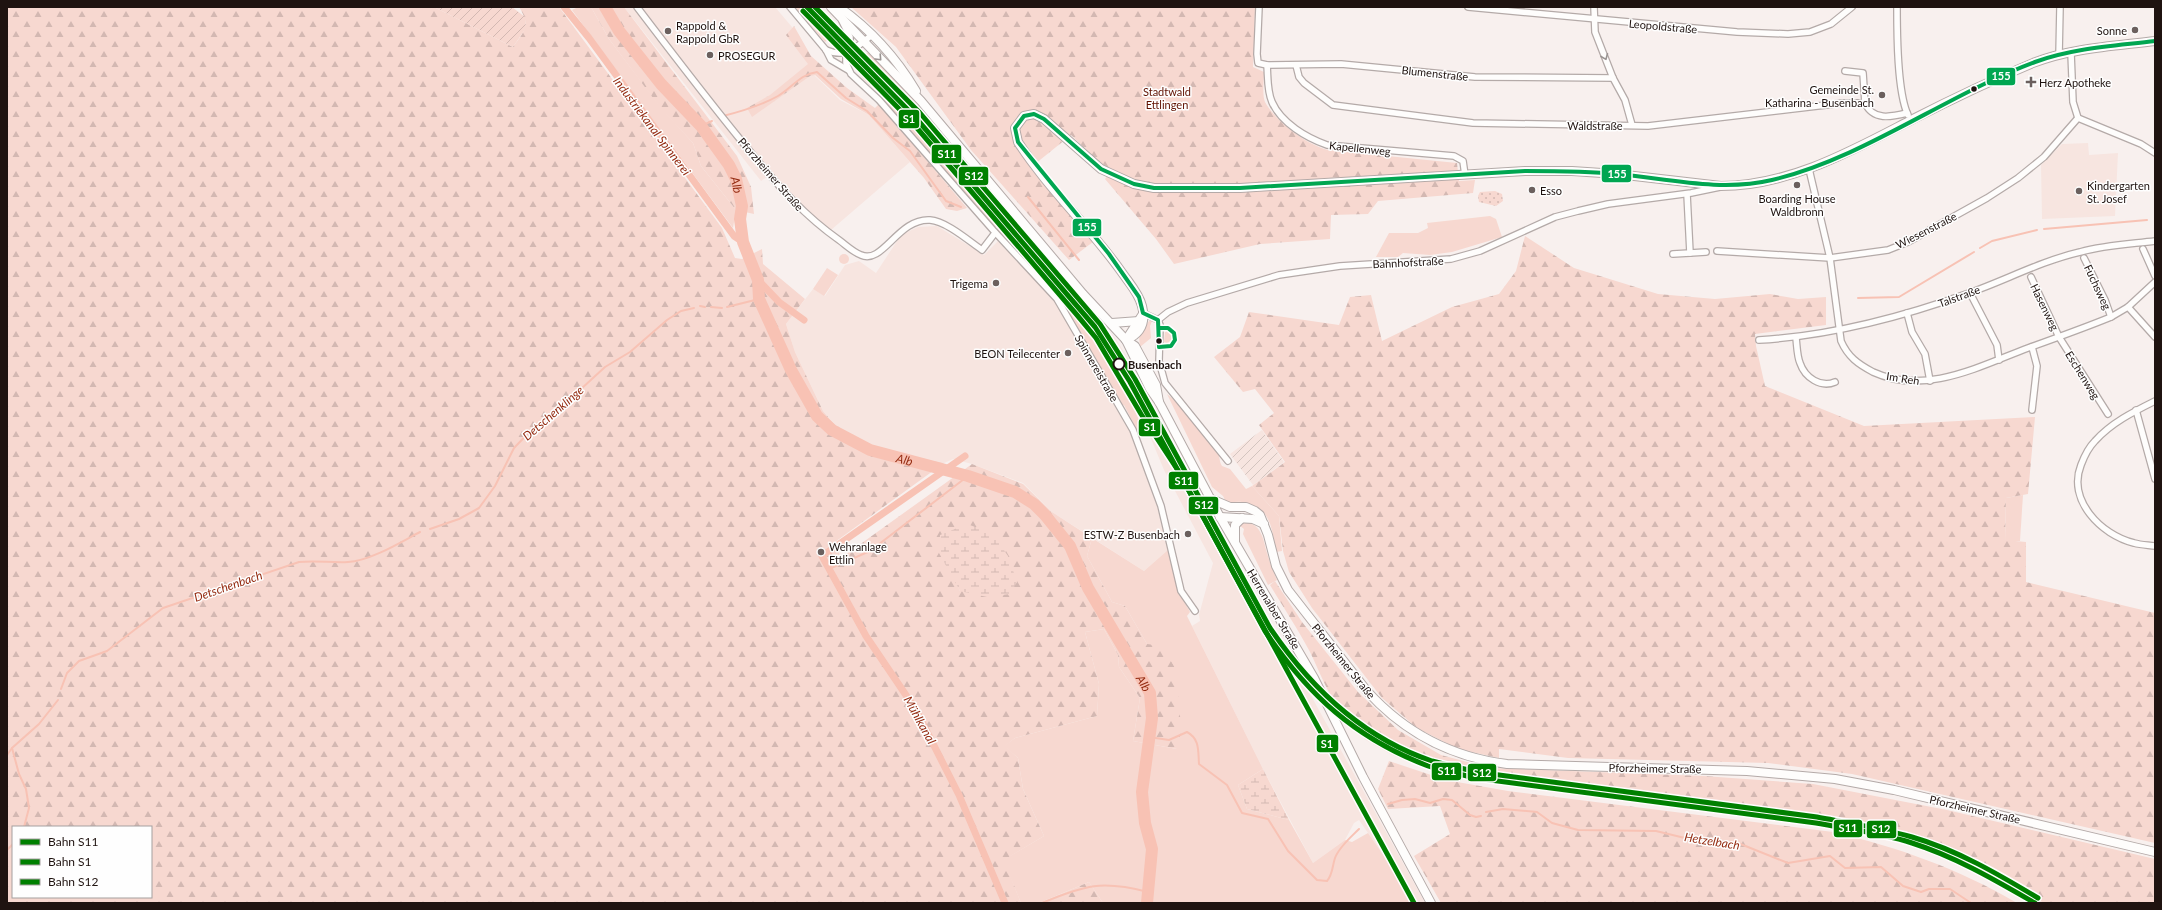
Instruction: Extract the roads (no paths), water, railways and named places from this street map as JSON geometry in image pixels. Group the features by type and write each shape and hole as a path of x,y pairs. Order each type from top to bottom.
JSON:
{"main road":[{"path":"831,7 863,42 921,100"},
{"path":"840,7 872,35 902,68 921,100"},
{"path":"1126,340 1128,334 1142,317 1139,297 1109,254 1022,149 1015,133 1016,124 1030,114 1039,116 1101,169 1134,184 1174,189 1240,188 1525,171 1572,171 1721,186 1762,184 1809,169 1909,117 2034,63 2058,55 2155,41"},
{"name":"Herrenalber Straße","path":"921,100 1061,268 1126,340 1135,346 1147,366 1156,386 1159,402 1209,498 1314,678 1363,777 1431,903"},
{"path":"1112,323 1142,317"},
{"name":"Pforzheimer Straße","path":"1209,498 1230,507 1246,507 1260,515 1276,566 1288,590 1367,691 1389,714 1409,730 1455,753 1488,762 1507,764 1747,770 1835,779 1894,790 2155,852"},
{"path":"1220,517 1230,507"},
{"path":"1220,517 1253,519 1264,524"},
{"path":"1235,543 1236,525 1242,518"}],"street":[{"name":"Pforzheimer Straße","path":"637,7 714,109 792,201 827,231 861,255 873,256 880,253 897,233 918,221 938,222 982,250 995,233"},
{"path":"790,7 826,50 831,60 848,70"},
{"name":"Blumenstraße","path":"1259,7 1256,54 1258,63 1268,65 1341,64 1475,78 1613,78"},
{"name":"Leopoldstraße","path":"1468,7 1594,20 1737,32 1788,34 1810,32 1827,26 1841,18 1852,7"},
{"path":"1594,7 1595,32 1613,78 1625,100 1632,125"},
{"path":"1845,71 1864,74 1865,102 1868,109 1878,116 1887,118 1909,117 1899,62 1897,7"},
{"path":"2058,55 2060,7"},
{"path":"841,19 850,37 848,70"},
{"path":"826,50 837,54 848,52 872,35"},
{"path":"2072,53 2073,102 2078,118 2141,144 2155,153"},
{"name":"Kapellenweg","path":"1268,65 1269,92 1276,110 1289,122 1314,140 1327,145 1454,156 1463,161 1465,174"},
{"name":"Waldstraße","path":"1296,65 1299,77 1304,83 1333,105 1473,123 1648,126 1843,103 1865,102"},
{"name":"Spinnereistraße","path":"848,70 854,78 877,97 995,233 1057,299 1133,430 1161,506 1181,591 1195,611"},
{"name":"Wiesenstraße","path":"1717,251 1830,258 1888,250 1908,242 1987,198 2018,178 2044,157 2078,118"},
{"name":"Im Reh","path":"1809,169 1830,258 1838,329 1846,352 1863,367 1878,374 1900,380 1930,381 1964,373 2111,317 2128,307 2155,282"},
{"name":"Bahnhofstraße","path":"1158,320 1168,312 1187,304 1279,275 1340,266 1451,259 1492,247 1555,217 1608,204 1687,194 1721,186"},
{"path":"1687,194 1690,253"},
{"name":"Talstraße","path":"1759,340 1796,338 1907,313 1970,293 2027,269 2068,255 2114,245 2155,241"},
{"path":"2143,249 2155,276"},
{"path":"1673,254 1706,252"},
{"name":"Fuchsweg","path":"2084,258 2105,300 2111,317"},
{"name":"Hasenweg","path":"2031,277 2059,337"},
{"path":"1970,293 1997,345 2000,360"},
{"path":"2128,307 2155,336"},
{"path":"1907,313 1912,332 1925,354 1930,381"},
{"path":"1142,317 1158,320 1160,325 1159,361 1165,383 1228,460"},
{"name":"Eschenweg","path":"2059,337 2108,414"},
{"path":"1796,338 1799,363 1803,370 1818,383 1828,385 1835,382"},
{"path":"2032,347 2036,366 2032,410"},
{"path":"2155,401 2136,410 2115,423 2094,442 2078,472 2079,490 2083,505 2094,520 2105,529 2133,543 2155,546"},
{"path":"2136,410 2155,479"}],"waterway":[{"name":"Industriekanal Spinnerei","path":"564,7 589,38 734,236 743,242"},
{"name":"Alb","path":"605,7 619,31 661,84 701,126 729,165 736,179 742,206 740,219 743,242 758,280 759,299 791,370 817,416 832,430 870,450 968,476 1015,492 1034,504 1070,546 1088,588 1150,693 1152,718 1142,792 1145,823 1152,849 1147,903"},
{"path":"723,116 765,103 783,93 806,75 817,72 846,98 867,111 893,138 910,151 946,201 961,207"},
{"path":"701,126 712,121"},
{"path":"1028,197 1079,260"},
{"path":"2044,229 2147,220"},
{"path":"1980,248 1992,241 2037,230"},
{"path":"1858,298 1899,297 1974,252"},
{"name":"Industriekanal Spinnerei","path":"758,280 779,302 804,320"},
{"name":"Detschenbach","path":"727,307 759,299"},
{"name":"Detschenbach","path":"700,306 705,307"},
{"name":"Detschenbach","path":"711,307 722,308"},
{"name":"Detschenklinge","path":"430,529 459,519 479,508 495,486 514,448 538,423 557,411 605,367 630,352 667,320 681,311 694,308"},
{"name":"Mühlkanal","path":"965,456 822,556 866,636 916,710 959,795 1005,903"},
{"path":"829,569 870,551 968,476"},
{"name":"Detschenbach","path":"61,689 67,673 79,661 107,651 163,608 299,562 357,561 375,555 420,532"},
{"name":"Detschenbach","path":"24,826 29,808 26,789 19,774 12,748 39,724 58,700"},
{"name":"Hetzelbach","path":"1149,737 1169,740 1187,732 1191,735 1198,746 1199,764 1227,785 1242,813 1268,819 1288,851 1317,880 1327,881 1339,850 1359,829"},
{"name":"Detschenbach","path":"7,755 12,748"},
{"name":"Hetzelbach","path":"1388,804 1402,800 1415,799 1430,803 1443,799 1452,800 1470,815 1476,817 1481,816"},
{"name":"Hetzelbach","path":"1486,812 1503,809 1537,812 1552,823 1578,830 1656,831 1689,839 1738,843 1788,863 1830,856 1845,868 1881,867 1903,886 1921,892 1929,889 1950,889 1971,903"},
{"name":"Detschenbach","path":"7,850 12,845"},
{"path":"1042,903 1082,888 1094,886 1118,886 1148,892"}],"rail line":[{"name":"S11","path":"807,7 915,117 1095,327 1130,382 1265,631 1298,675 1335,712 1356,728 1402,755 1428,766 1475,778 1816,823 1876,834 1912,843 1960,862 2035,903"},
{"name":"S12","path":"815,7 920,113 1100,324 1135,379 1270,628 1302,670 1340,708 1361,724 1383,739 1407,751 1432,761 1476,772 1817,817 1912,837 1929,842 1961,856 2038,898"},
{"name":"S1","path":"803,11 911,121 1096,338 1141,414 1177,469 1414,903"}],"place":[{"name":"Sonne","path":"2135,30"},
{"name":"Rappold & Rappold GbR","path":"668,31"},
{"name":"PROSEGUR","path":"710,55"},
{"name":"Herz Apotheke","path":"2031,82"},
{"name":"Gemeinde St. Katharina - Busenbach","path":"1882,95"},
{"name":"Boarding House Waldbronn","path":"1797,185"},
{"name":"Esso","path":"1532,190"},
{"name":"Kindergarten St. Josef","path":"2079,191"},
{"name":"Trigema","path":"996,283"},
{"name":"BEON Teilecenter","path":"1068,353"},
{"name":"Busenbach","path":"1119,364"},
{"name":"ESTW-Z Busenbach","path":"1188,534"},
{"name":"Wehranlage Ettlin","path":"821,552"}],"park label":[{"name":"Stadtwald Ettlingen","path":"1167,97"}]}
